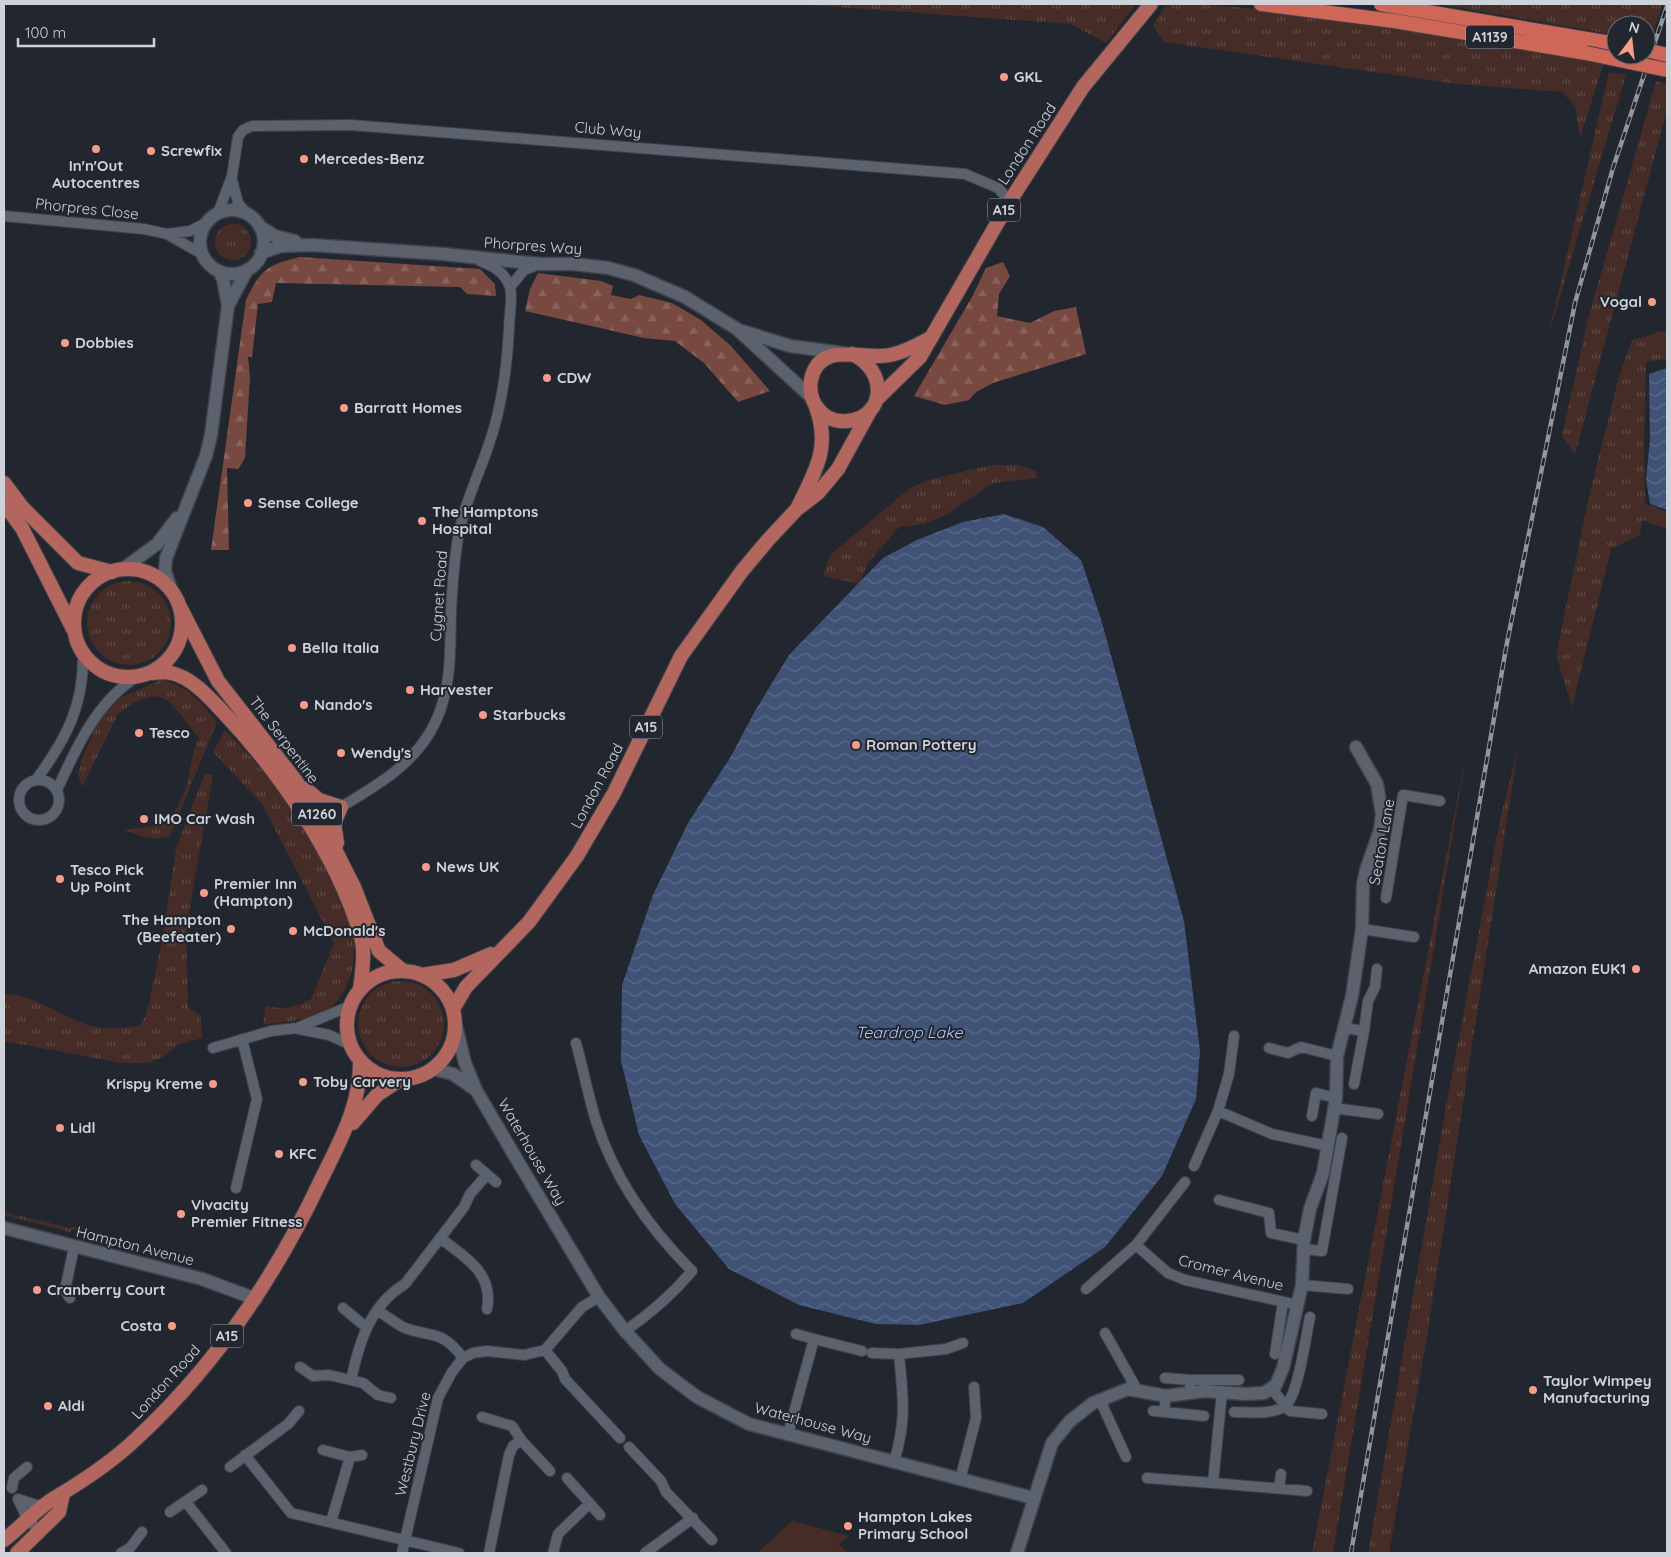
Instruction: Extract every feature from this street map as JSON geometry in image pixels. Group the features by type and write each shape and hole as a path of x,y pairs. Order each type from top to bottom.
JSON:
{"highway":[{"name":"A1139","path":"1261,4 1394,21 1586,53 1667,70"},
{"name":"A1139","path":"1382,4 1606,42"}],"main road":[{"name":"London Road","path":"453,1009 466,987 529,922 577,856 614,792 681,656 742,571 796,510 818,493 838,469 873,405 920,357 1010,201 1083,87 1151,4"},
{"path":"848,354 870,357 889,355 907,350 932,338"},
{"path":"848,354 863,359 872,367 878,383 873,405"},
{"name":"A15","path":"848,354 828,358 816,367 812,376 814,402 823,415 843,422 863,416 873,405"},
{"name":"London Road","path":"796,510 821,455 822,431 814,402"},
{"path":"4,482 22,506 78,562 118,570 144,572 154,576 170,589 180,607 183,622 181,638 175,652 165,664 152,673 135,678 120,678 106,673 93,665 83,654 22,528 4,504"},
{"path":"74,632 76,609 86,588 98,578 118,570"},
{"name":"The Serpentine","path":"180,607 218,681 296,781 338,850 379,951 403,971"},
{"name":"The Serpentine","path":"152,673 172,673 195,686 207,696 238,728 287,788 336,873 361,934 363,951 360,990"},
{"path":"296,781 319,800 341,807 335,817 334,824 338,850"},
{"name":"London Road","path":"422,975 471,965 502,948"},
{"path":"403,971 422,975 436,983 446,995 453,1009 456,1026 453,1042 445,1057 433,1069 418,1077 402,1079 386,1077 372,1071 360,1061 351,1045 347,1032 350,1006 360,990 372,979 387,972 403,971"},
{"name":"London Road","path":"4,1540 46,1505 135,1440 177,1398 256,1299 302,1219 342,1138 358,1098 360,1061"},
{"name":"London Road","path":"342,1138 377,1095 402,1079"},
{"path":"17,1553 59,1512 63,1494"}],"street":[{"name":"Club Way","path":"218,213 232,176 238,137 243,130 252,126 351,126 965,174 998,188 1010,201"},
{"name":"Club Way","path":"232,176 238,203 247,214"},
{"path":"170,589 165,571 166,558 206,456 212,434 228,306 224,280 219,271 206,261 202,254 201,232 206,223 218,213 233,210 247,214 260,227 263,236 262,254 247,270 228,306"},
{"name":"Phorpres Close","path":"4,216 83,222 167,234 190,231 206,223"},
{"name":"Phorpres Way","path":"260,227 275,236 312,245"},
{"name":"Phorpres Close","path":"167,234 202,254"},
{"name":"Phorpres Way","path":"262,254 281,246 312,245 608,268 656,283 685,297 737,329 814,402"},
{"path":"443,254 462,253 521,257 546,263"},
{"path":"475,259 493,266 502,272 510,287 524,270 546,263"},
{"path":"219,271 238,273 247,270"},
{"name":"Cygnet Road","path":"341,807 367,792 405,765 422,745 444,703 449,670 457,542 468,499 499,410 507,370 510,287"},
{"name":"Phorpres Way","path":"737,329 790,346 848,354"},
{"path":"118,570 157,544 173,524 193,489"},
{"path":"83,654 84,681 71,722 58,747 36,780 25,785 19,795 21,809 29,818 41,820 52,816 58,806 57,790 95,717 122,686 135,678"},
{"path":"1017,1553 1052,1443 1070,1422 1100,1400 1122,1390 1136,1388 1166,1396 1189,1393 1264,1393 1276,1385 1283,1368 1302,1285 1304,1245 1315,1196 1324,1173 1335,1103 1337,1056 1352,996 1362,929 1363,885 1366,870 1380,830 1382,814 1377,784 1356,747"},
{"path":"36,780 48,782 57,790"},
{"name":"Seaton Lane","path":"1386,898 1403,795 1440,801"},
{"path":"1380,830 1397,835"},
{"path":"1362,929 1414,937"},
{"path":"1354,1084 1368,1001 1375,987 1377,969"},
{"path":"213,1048 271,1031 297,1028 350,1006"},
{"name":"Waterhouse Way","path":"456,1026 465,1063 476,1090 599,1297 625,1331 660,1369 697,1397 749,1424 1033,1498"},
{"path":"297,1028 329,1035 351,1045"},
{"path":"1344,1028 1364,1031"},
{"path":"1194,1166 1218,1111 1229,1074 1234,1036"},
{"path":"236,1188 257,1099 242,1039"},
{"path":"1269,1048 1288,1053 1301,1047 1337,1056"},
{"path":"575,1048 596,1122 617,1170 652,1228 692,1271 659,1307 625,1331"},
{"name":"Waterhouse Way","path":"433,1069 453,1074 476,1090"},
{"path":"1312,1116 1316,1093 1335,1103 1378,1114"},
{"path":"1218,1111 1272,1134 1328,1146"},
{"path":"1219,1200 1269,1213 1272,1233 1322,1251 1342,1138"},
{"path":"476,1166 486,1176 496,1182"},
{"path":"351,1380 360,1342 366,1327 391,1292 404,1284 464,1208 470,1194 486,1176"},
{"path":"1086,1289 1136,1245 1185,1182"},
{"path":"1315,1196 1332,1201"},
{"name":"Hampton Avenue","path":"4,1228 202,1279 256,1299"},
{"path":"440,1238 472,1259 483,1275 490,1295 487,1309"},
{"name":"Cromer Avenue","path":"1136,1245 1168,1273 1185,1280 1298,1304"},
{"path":"70,1298 65,1290 74,1247"},
{"path":"1302,1285 1348,1289"},
{"path":"378,1311 404,1328 440,1336 453,1345 463,1358 487,1351 524,1356 545,1350 582,1306 599,1297"},
{"path":"1275,1354 1283,1302"},
{"path":"343,1308 366,1327"},
{"path":"1234,1412 1270,1412 1286,1406 1294,1393 1310,1317"},
{"path":"1105,1332 1136,1388"},
{"path":"796,1334 867,1352 899,1354 946,1349 963,1343"},
{"path":"788,1434 814,1339"},
{"path":"545,1350 562,1371 565,1379 581,1402 620,1438"},
{"path":"894,1462 901,1438 905,1411 899,1354"},
{"name":"Westbury Drive","path":"402,1553 438,1398 452,1372 463,1358"},
{"path":"300,1367 313,1376 329,1375 363,1383 378,1395 391,1398"},
{"path":"1166,1378 1239,1380"},
{"path":"1189,1393 1190,1380"},
{"path":"960,1480 976,1418 974,1387"},
{"path":"1271,1388 1290,1411 1322,1414"},
{"path":"1213,1483 1222,1392"},
{"path":"1164,1412 1166,1396"},
{"path":"1100,1400 1126,1457"},
{"path":"230,1467 288,1424 299,1411"},
{"path":"1153,1412 1204,1416"},
{"path":"482,1417 512,1426 521,1440 550,1470"},
{"path":"489,1553 509,1455 513,1446 521,1440"},
{"path":"629,1447 661,1481 666,1492 712,1540"},
{"path":"323,1450 350,1456 362,1455"},
{"path":"245,1455 290,1513 459,1553"},
{"path":"331,1522 350,1456"},
{"path":"27,1467 14,1478 8,1488 18,1499 29,1520 39,1532"},
{"path":"1279,1488 1281,1474"},
{"path":"567,1478 600,1515"},
{"path":"1147,1478 1307,1491"},
{"path":"170,1512 202,1490"},
{"path":"18,1499 36,1505 46,1505"},
{"path":"186,1502 226,1553"},
{"path":"553,1553 558,1534 589,1504"},
{"path":"645,1553 692,1518"},
{"path":"129,1551 142,1532"}],"green space":[{"path":"797,4 1136,4 1106,43 1071,24"},
{"path":"1166,4 1268,10 1458,38 1604,63 1580,137 1575,106 1562,92 1457,84 1164,42 1153,26"},
{"path":"1438,4 1663,4 1656,24 1656,15 1606,15 1606,33"},
{"path":"1609,72 1626,75 1548,337"},
{"path":"1656,81 1667,84 1667,110 1575,455 1562,435 1588,319"},
{"path":"233,224 240,225 246,229 250,235 250,249 246,255 240,259 233,260 226,259 220,255 216,249 215,242 216,235 220,229 226,225"},
{"path":"300,257 480,269 495,284 496,296 467,294 460,287 276,283 272,302 258,304 252,357 248,357 250,377 245,458 238,469 227,468 229,550 211,550 246,300 256,281 266,270 272,266"},
{"path":"1003,262 1010,276 999,294 997,316 1030,323 1054,311 1076,307 1086,354 993,383 976,392 969,400 945,405 914,396 972,297 986,268"},
{"path":"538,273 601,281 613,286 611,295 631,299 639,295 672,303 701,320 730,345 770,391 738,402 704,363 675,341 644,338 525,311 530,289"},
{"path":"1667,330 1667,359 1646,362 1644,446 1645,504 1667,512 1667,529 1642,520 1640,535 1611,549 1572,707 1556,655 1590,492 1620,373 1632,340"},
{"path":"991,465 1019,465 1035,471 1038,478 993,483 946,515 924,524 899,527 868,563 859,584 823,576 830,555 910,488 932,479"},
{"path":"121,581 137,581 153,588 164,599 171,615 168,639 159,653 153,658 137,665 121,665 105,658 94,647 87,631 87,615 94,599 105,588"},
{"path":"161,680 178,685 193,695 217,722 170,836 153,838 125,830 170,823 188,781 194,749 199,737 169,702 159,697 146,698 134,703 118,714 82,787 78,774 82,758 101,715 120,698"},
{"path":"225,730 273,782 301,822 335,884 350,925 354,943 354,959 348,983 335,1003 328,1009 311,1017 263,1025 266,1006 289,1007 311,999 334,943 262,804 213,752"},
{"path":"1519,743 1425,1349 1389,1553 1368,1553 1449,1090 1500,820"},
{"path":"1467,749 1333,1553 1312,1553"},
{"path":"205,773 213,775 186,929 188,1007 201,1016 202,1038 178,1045 163,1057 148,1063 121,1063 4,1041 4,994 30,999 91,1026 122,1028 139,1026 145,1017 149,1003 163,936 176,848"},
{"path":"401,981 418,984 432,993 441,1007 444,1024 441,1041 432,1055 418,1064 401,1067 384,1064 370,1055 361,1041 358,1024 361,1007 370,993 384,984"},
{"path":"4,1212 70,1228 75,1227 87,1231 87,1233 74,1229 70,1232 4,1215"},
{"path":"792,1521 850,1536 839,1544 847,1553 757,1553"}],"water":[{"path":"1667,368 1667,510 1650,504 1646,479 1650,441 1649,374"},
{"name":"Teardrop Lake","path":"1004,514 1043,527 1081,560 1101,619 1184,921 1200,1051 1196,1099 1162,1176 1105,1247 1023,1303 919,1325 876,1324 799,1305 729,1269 675,1204 639,1135 621,1061 622,985 653,895 688,823 731,756 755,711 789,655 883,558 917,540 963,522"}],"railway":[{"path":"1351,1553 1506,648 1575,303 1613,168 1667,6"}],"place":[{"name":"GKL","path":"1004,77"},
{"name":"In'n'Out Autocentres","path":"96,149"},
{"name":"Screwfix","path":"151,151"},
{"name":"Mercedes-Benz","path":"304,159"},
{"name":"Vogal","path":"1652,302"},
{"name":"Dobbies","path":"65,343"},
{"name":"CDW","path":"547,378"},
{"name":"Barratt Homes","path":"344,408"},
{"name":"Sense College","path":"248,503"},
{"name":"The Hamptons Hospital","path":"422,521"},
{"name":"Bella Italia","path":"292,648"},
{"name":"Harvester","path":"410,690"},
{"name":"Nando's","path":"304,705"},
{"name":"Starbucks","path":"483,715"},
{"name":"Tesco","path":"139,733"},
{"name":"Roman Pottery","path":"856,745"},
{"name":"Wendy's","path":"341,753"},
{"name":"IMO Car Wash","path":"144,819"},
{"name":"News UK","path":"426,867"},
{"name":"Tesco Pick Up Point","path":"60,879"},
{"name":"Premier Inn (Hampton)","path":"204,893"},
{"name":"The Hampton (Beefeater)","path":"231,929"},
{"name":"McDonald's","path":"293,931"},
{"name":"Amazon EUK1","path":"1636,969"},
{"name":"Toby Carvery","path":"303,1082"},
{"name":"Krispy Kreme","path":"213,1084"},
{"name":"Lidl","path":"60,1128"},
{"name":"KFC","path":"279,1154"},
{"name":"Vivacity Premier Fitness","path":"181,1214"},
{"name":"Cranberry Court","path":"37,1290"},
{"name":"Costa","path":"172,1326"},
{"name":"Taylor Wimpey Manufacturing","path":"1533,1390"},
{"name":"Aldi","path":"48,1406"},
{"name":"Hampton Lakes Primary School","path":"848,1526"}]}
